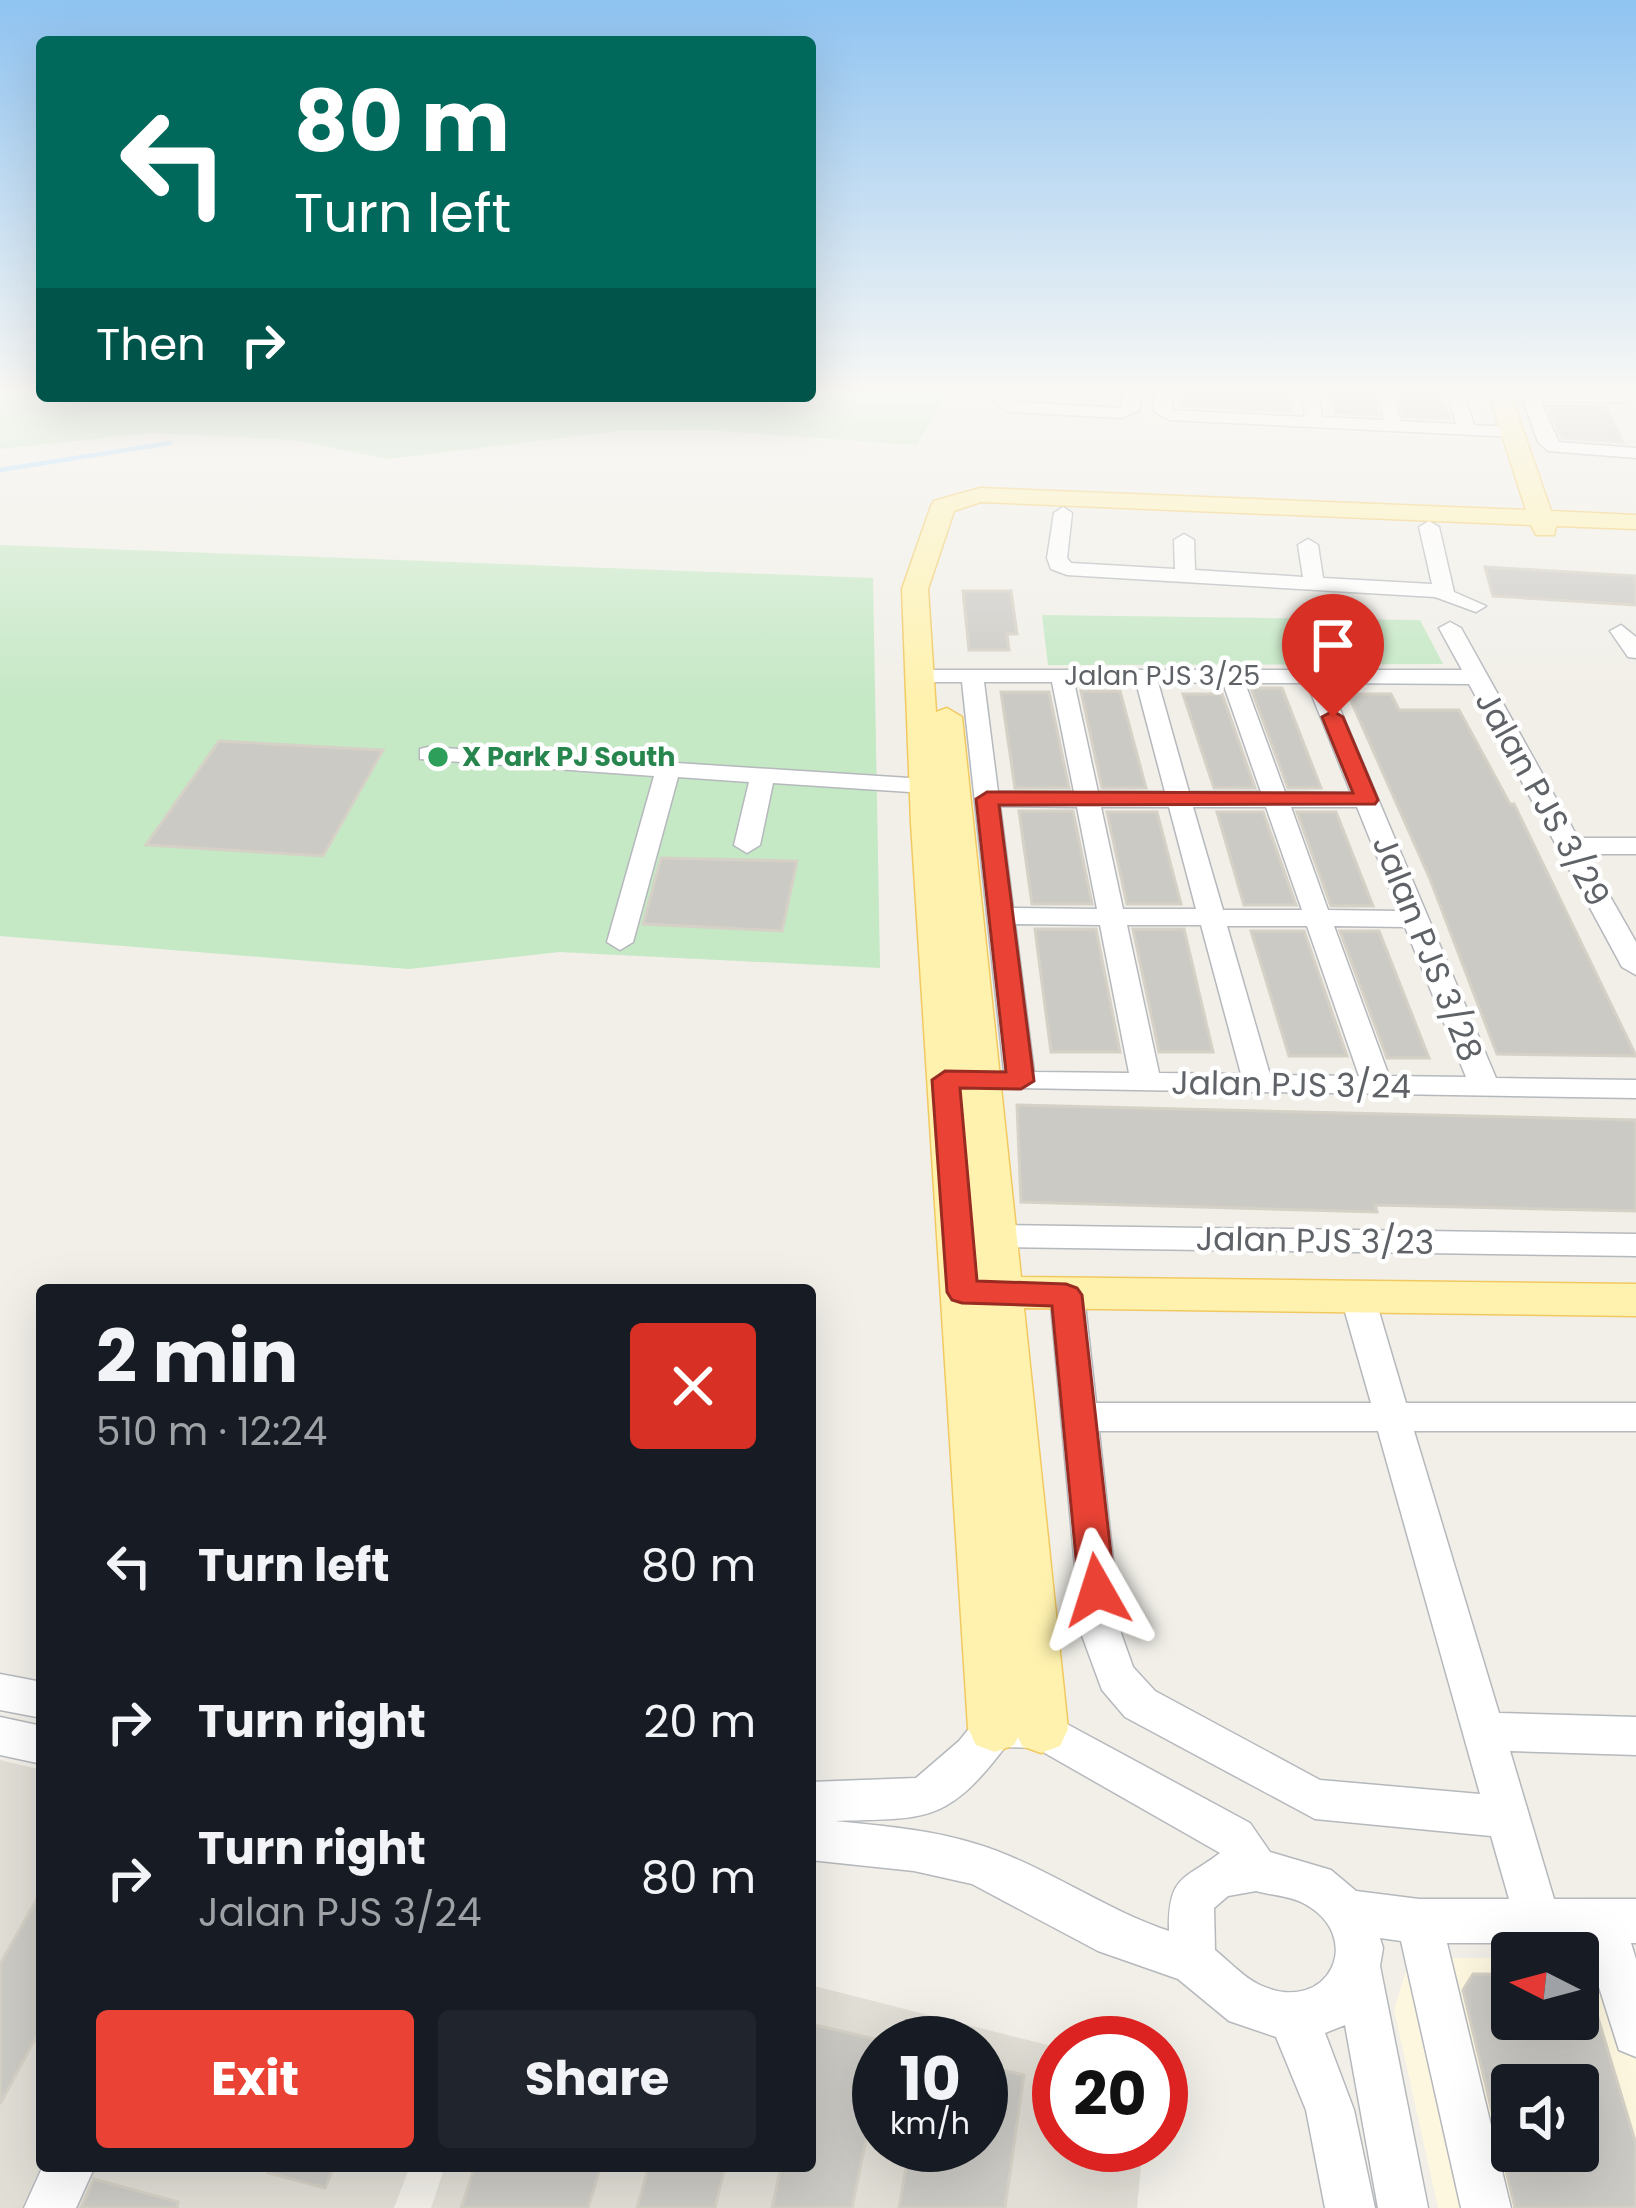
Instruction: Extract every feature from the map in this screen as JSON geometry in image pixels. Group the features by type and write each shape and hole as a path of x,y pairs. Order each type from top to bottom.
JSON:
{"main road":[{"path":"1452,513 1504,506 1526,492"},
{"path":"1528,492 1542,524"},
{"path":"1530,492 1571,510 1634,526"},
{"path":"960,510 980,495 1452,513 1542,524"},
{"path":"982,1292 994,1236 962,1080 945,675 916,589 938,513 1006,509 1429,526 1634,526"},
{"path":"960,510 978,515 1064,513"},
{"path":"945,675 925,785 962,1080 1018,1728"},
{"path":"982,1292 1636,1300"}],"street":[{"path":"1064,513 1058,565 1078,571 1443,591"},
{"path":"1429,526 1443,591 1450,601 1476,606"},
{"path":"1184,540 1185,577"},
{"path":"1308,544 1314,584"},
{"name":"Jalan PJS 3/29","path":"1450,628 1636,967"},
{"path":"1629,631 1636,652"},
{"path":"945,675 987,799 1021,1081"},
{"name":"Jalan PJS 3/25","path":"945,675 1477,677"},
{"path":"1062,676 1145,1083"},
{"path":"1145,676 1258,1084"},
{"path":"1232,676 1377,1085"},
{"name":"Jalan PJS 3/28","path":"1316,676 1485,1087"},
{"path":"428,754 925,785"},
{"path":"620,943 668,769"},
{"path":"746,845 763,775"},
{"path":"987,799 1367,800"},
{"path":"1570,846 1636,846"},
{"path":"1001,916 1416,919"},
{"name":"Jalan PJS 3/24","path":"962,1080 1636,1089"},
{"name":"Jalan PJS 3/23","path":"994,1236 1636,1245"},
{"path":"1066,1295 1101,1633 1116,1677 1140,1704 1316,1799 1508,1817"},
{"path":"1358,1298 1538,1921"},
{"path":"1078,1418 1636,1418"},
{"path":"0,1691 36,1699"},
{"path":"816,1802 925,1798 974,1755 1018,1728 1235,1838 1256,1870"},
{"path":"1483,1731 1636,1736"},
{"path":"0,1736 36,1744"},
{"path":"816,1840 914,1850 975,1864 1029,1887 1114,1935 1192,1961 1232,1997 1269,2015 1292,2019 1328,2011 1342,2001 1359,1972"},
{"path":"1192,1961 1191,1898 1217,1877 1256,1870 1284,1872 1332,1894 1350,1912 1362,1952 1359,1972 1403,2208"},
{"path":"1350,1912 1419,1921 1618,1921 1636,2032"},
{"path":"1419,1921 1486,2208"},
{"path":"1292,2019 1313,2054 1330,2099 1350,2208"},
{"path":"49,2208 67,2172"}],"shaded area":[{"path":"0,1760 36,1769 36,2172 408,2172 394,2208 0,2208"},
{"path":"1636,1957 1636,2208 1438,2208 1394,2010 1410,1958 1491,1958 1491,2040 1599,2040 1599,1958"},
{"path":"816,1987 933,2016 852,2016 852,2172 1008,2172 1008,2035 1032,2041 1032,2172 1140,2172 1137,2208 431,2208 443,2172 816,2172"}],"green space":[{"name":"X Park PJ South","path":"0,545 873,578 880,968 559,952 409,969 0,936"},
{"path":"1042,615 1420,620 1443,664 1048,665"}],"building":[{"path":"1485,567 1636,576 1636,605 1493,596"},
{"path":"963,591 1011,591 1017,634 1007,634 1009,650 969,650"},
{"path":"1251,688 1282,688 1321,788 1288,788"},
{"path":"1081,691 1120,691 1146,788 1102,788"},
{"path":"1001,692 1049,692 1069,788 1015,788"},
{"path":"1183,694 1222,694 1255,788 1214,788"},
{"path":"1348,694 1391,694 1399,710 1459,710 1514,804 1636,1056 1497,1054 1430,879"},
{"path":"219,741 383,750 323,856 146,845"},
{"path":"1019,811 1073,811 1092,904 1032,904"},
{"path":"1107,812 1157,812 1181,904 1127,904"},
{"path":"1217,812 1263,812 1296,905 1244,905"},
{"path":"1297,812 1336,812 1373,906 1331,906"},
{"path":"661,858 797,861 782,931 643,924"},
{"path":"1035,929 1096,929 1120,1052 1051,1052"},
{"path":"1133,929 1184,929 1213,1052 1159,1052"},
{"path":"1251,931 1304,931 1347,1056 1289,1056"},
{"path":"1340,931 1379,931 1429,1058 1387,1058"},
{"path":"1017,1105 1636,1120 1636,1211 1375,1205 1377,1212 1021,1202"},
{"path":"36,1901 36,2037 0,2104 0,1964"},
{"path":"1473,1974 1491,1974 1491,2040 1599,2040 1599,2021 1636,2144 1636,2208 1515,2208 1506,2172 1599,2172 1599,2064 1491,2064 1491,2107 1463,1990"},
{"path":"816,2025 852,2034 852,2172 859,2172 852,2208 772,2208 780,2172 816,2172"},
{"path":"1008,2071 1024,2075 1005,2208 899,2208 905,2172 1008,2172"},
{"path":"268,2172 332,2172 325,2188"},
{"path":"473,2172 599,2172 588,2208 461,2208"},
{"path":"647,2172 724,2172 715,2208 637,2208"},
{"path":"94,2179 178,2202 177,2208 81,2208"}],"place":[{"name":"X Park PJ South","path":"438,757"}],"route":[{"path":"1097,1590 1066,1295 962,1292 945,1080 1021,1081 987,799 1367,800 1333,717"}]}
